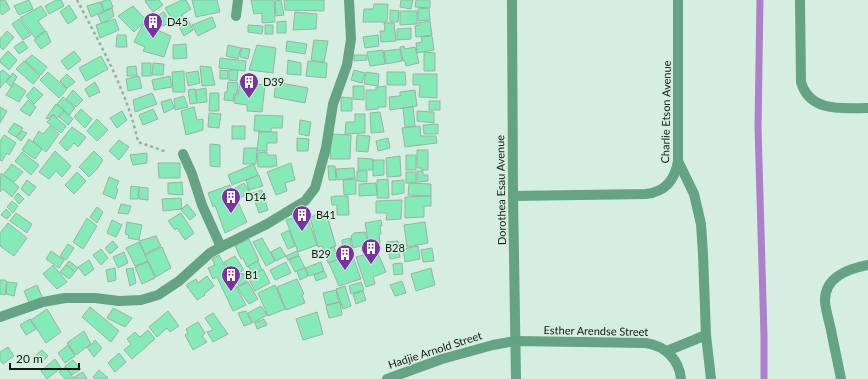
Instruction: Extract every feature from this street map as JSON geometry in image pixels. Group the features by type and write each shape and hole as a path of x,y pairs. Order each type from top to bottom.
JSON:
{"street":[{"path":"236,16 238,0"},
{"path":"0,317 43,302 65,298 95,298 119,301 141,300 158,295 179,281 210,253 267,224 305,201 315,188 326,148 333,104 347,65 351,39 349,0"},
{"name":"Dorothea Esau Avenue","path":"512,0 516,379"},
{"name":"Charlie Etson Avenue","path":"513,196 651,194 660,191 672,181 676,172 678,161 678,0"},
{"path":"800,0 801,82 803,88 810,98 824,106 832,108 868,108"},
{"path":"183,154 192,174 202,205 221,247"},
{"path":"678,161 694,194 700,224 703,254 706,335 711,379"},
{"path":"841,379 827,310 826,296 837,276 851,269 868,265"},
{"path":"681,379 678,366 667,351 706,335"},
{"name":"Esther Arendse Street","path":"516,342 646,343 653,344 667,351"},
{"name":"Hadjie Arnold Street","path":"387,379 442,359 493,344 516,342"}],"path":[{"path":"77,0 110,64 135,128 138,142 163,152 183,154"}],"building":[{"path":"0,0 5,0 10,9 2,15 0,12"},
{"path":"29,0 33,9 19,15 14,6"},
{"path":"56,0 61,0 64,6 49,14 45,6"},
{"path":"110,0 113,7 104,11 101,2"},
{"path":"159,0 163,5 153,12 145,1"},
{"path":"182,0 186,0 191,9 182,15 186,20 176,26 165,8"},
{"path":"192,0 217,0 220,12 196,17"},
{"path":"251,0 274,0 275,22 262,23 262,13 254,14"},
{"path":"281,0 284,15 276,16 275,1"},
{"path":"284,0 324,0 324,11 285,10"},
{"path":"401,0 413,0 411,9 400,7"},
{"path":"416,0 430,0 430,8 415,7"},
{"path":"100,2 104,11 91,17 87,6"},
{"path":"374,4 388,4 387,22 363,22 364,9 373,9"},
{"path":"69,5 77,18 68,24 60,12"},
{"path":"41,6 47,15 38,21 45,31 35,38 20,18"},
{"path":"133,6 146,20 134,32 118,16"},
{"path":"112,8 114,16 102,24 98,15"},
{"path":"429,8 430,20 418,21 418,9"},
{"path":"390,10 399,11 398,22 390,22"},
{"path":"400,11 417,11 417,24 400,25"},
{"path":"164,12 170,22 161,27 155,17"},
{"path":"295,12 317,14 316,29 293,30"},
{"path":"212,17 216,27 198,36 192,25"},
{"path":"19,19 31,35 23,40 12,24"},
{"path":"115,19 119,30 100,38 96,25"},
{"path":"188,20 193,30 184,36 178,25"},
{"path":"286,21 286,33 277,33 277,22"},
{"path":"430,21 432,35 416,37 415,26 419,25 418,23"},
{"path":"384,23 394,23 396,41 381,42 380,31 385,31"},
{"name":"D45","path":"143,24 171,36 164,57 143,51 145,47 134,42"},
{"path":"248,25 263,26 262,34 248,32"},
{"path":"265,25 273,25 273,34 265,34"},
{"path":"411,28 411,39 397,40 397,29"},
{"path":"7,31 14,37 3,50 0,47 0,39"},
{"path":"46,31 51,42 41,49 34,40"},
{"path":"117,35 126,35 127,47 116,47"},
{"path":"378,35 379,46 365,48 363,37"},
{"path":"432,36 434,50 417,53 416,43 422,42 421,37"},
{"path":"314,40 328,41 324,62 311,60"},
{"path":"23,41 28,48 19,54 14,47"},
{"path":"287,41 307,44 305,54 286,51"},
{"path":"186,44 187,58 173,59 173,45"},
{"path":"228,45 241,48 238,59 226,56"},
{"path":"257,45 276,48 273,73 249,70"},
{"path":"404,46 405,49 415,47 419,63 406,66 405,61 403,61 400,47"},
{"path":"242,48 250,49 248,59 240,57"},
{"path":"400,49 402,61 386,64 384,51"},
{"path":"383,50 385,64 370,66 367,52"},
{"path":"8,51 17,60 9,70 0,62"},
{"path":"74,51 81,60 68,70 61,61"},
{"path":"424,52 435,53 435,71 424,71"},
{"path":"32,55 47,67 41,75 25,61"},
{"path":"354,55 367,55 367,60 354,61"},
{"path":"101,56 108,69 86,81 79,68"},
{"path":"220,58 246,61 245,71 219,68"},
{"path":"288,60 301,63 301,75 287,74"},
{"path":"24,61 40,76 33,84 16,69"},
{"path":"308,61 327,63 326,78 306,76"},
{"path":"142,63 151,63 151,76 142,76"},
{"path":"153,63 164,64 163,75 152,75"},
{"path":"136,66 137,76 127,76 127,67"},
{"path":"200,66 211,67 215,85 202,86"},
{"path":"3,70 10,76 0,88 0,72"},
{"path":"220,70 228,71 228,79 220,79"},
{"path":"229,70 238,70 237,81 229,80"},
{"path":"354,70 365,73 362,83 351,80"},
{"path":"184,71 185,92 173,92 172,72"},
{"path":"198,71 200,83 188,86 186,73"},
{"path":"48,72 67,89 59,98 40,80"},
{"path":"366,72 379,74 378,86 364,84"},
{"path":"387,72 405,72 406,85 387,85"},
{"path":"13,73 17,77 11,87 6,82"},
{"path":"67,74 75,82 67,88 60,81"},
{"path":"413,74 437,74 437,98 419,97 420,85 413,85"},
{"path":"139,76 142,88 128,91 126,79"},
{"path":"170,76 172,87 154,90 152,80"},
{"path":"95,82 100,92 89,97 85,89"},
{"path":"228,82 238,83 237,94 234,94 233,101 224,100"},
{"name":"D39","path":"240,82 265,85 262,112 247,111 247,105 234,103 235,95 238,95"},
{"path":"276,82 308,88 305,103 274,97"},
{"path":"14,83 26,91 19,102 6,95"},
{"path":"353,86 364,86 364,100 353,99"},
{"path":"386,86 386,107 366,110 366,90 376,90 376,87"},
{"path":"34,87 43,95 34,104 26,96"},
{"path":"206,88 207,102 197,103 196,90"},
{"path":"195,89 197,103 190,104 188,90"},
{"path":"73,90 83,100 76,107 66,99"},
{"path":"415,90 417,106 390,110 389,97 400,96 400,92"},
{"path":"152,93 157,104 135,112 133,100"},
{"path":"210,93 219,93 219,111 209,111"},
{"path":"184,96 188,107 175,110 174,99"},
{"path":"63,97 75,108 69,115 57,104"},
{"path":"341,97 352,98 352,111 341,111"},
{"path":"171,99 174,108 164,113 161,102"},
{"path":"28,100 36,107 30,116 20,110"},
{"path":"429,101 440,101 440,110 429,110"},
{"path":"56,104 64,110 57,118 53,114 48,119 46,118"},
{"path":"0,107 7,111 0,123"},
{"path":"194,107 197,120 203,119 203,130 186,135 181,111"},
{"path":"413,107 415,126 405,127 403,108"},
{"path":"81,109 92,119 85,128 74,117"},
{"path":"153,109 158,119 143,125 139,115"},
{"path":"64,111 73,119 68,125 59,117"},
{"path":"122,111 127,120 117,128 110,118"},
{"path":"417,111 434,112 434,123 417,121"},
{"path":"380,112 384,132 371,133 370,113"},
{"path":"209,113 221,114 219,128 208,127"},
{"path":"355,114 365,114 365,133 345,134 346,122 355,122"},
{"path":"53,115 66,126 61,133 47,122"},
{"path":"255,115 283,116 282,128 271,128 271,132 254,131"},
{"path":"97,119 108,130 97,141 87,131"},
{"path":"300,120 311,122 309,136 299,134"},
{"path":"14,123 23,128 16,137 8,132"},
{"path":"438,124 438,134 424,134 423,125"},
{"path":"50,126 59,134 46,152 33,141 39,131 43,134"},
{"path":"232,126 245,126 245,139 232,139"},
{"path":"420,126 421,136 436,136 437,143 405,147 402,128"},
{"path":"72,127 86,137 78,147 74,143 67,151 59,143"},
{"path":"22,131 27,133 21,141 16,137"},
{"path":"259,132 277,132 277,143 267,143 267,151 257,151"},
{"path":"331,134 351,135 350,159 330,159"},
{"path":"4,135 16,143 9,155 7,153 2,161 0,160 0,141"},
{"path":"357,135 370,136 368,152 356,151"},
{"path":"297,138 309,139 308,151 297,151"},
{"path":"388,138 390,148 378,151 376,141"},
{"path":"29,139 42,149 35,159 22,150"},
{"path":"119,140 129,147 119,160 109,151"},
{"path":"210,144 220,145 220,167 210,166"},
{"path":"244,148 257,148 256,164 243,164"},
{"path":"417,150 428,150 428,170 421,170 421,168 417,168"},
{"path":"55,151 71,166 62,177 56,171 49,179 39,172"},
{"path":"94,151 103,160 98,168 89,177 79,167"},
{"path":"22,152 39,165 31,175 15,161"},
{"path":"267,152 267,155 276,155 277,166 258,167 257,153"},
{"path":"147,153 147,163 133,165 130,155"},
{"path":"406,155 416,155 416,170 406,170"},
{"path":"400,156 401,176 387,177 386,158"},
{"path":"358,158 373,159 373,170 358,170"},
{"path":"373,160 384,160 384,175 373,176"},
{"path":"158,163 180,163 180,178 159,178"},
{"path":"291,163 295,180 285,183 287,191 276,195 267,172"},
{"path":"12,164 23,172 14,182 3,175"},
{"path":"254,164 258,175 232,185 228,175"},
{"path":"328,166 335,166 336,180 329,180"},
{"path":"354,168 355,178 337,180 336,169"},
{"path":"357,171 367,171 367,182 357,181"},
{"path":"417,171 423,171 423,175 428,175 428,181 417,182"},
{"path":"77,172 86,181 74,194 65,185"},
{"path":"406,172 416,172 416,183 406,183"},
{"path":"1,173 19,187 12,197 3,189 0,192"},
{"path":"259,175 263,186 249,190 246,180"},
{"path":"109,177 119,181 116,188 118,189 115,199 103,194"},
{"path":"356,179 356,194 344,195 343,180"},
{"path":"388,179 389,198 377,198 377,180"},
{"path":"27,180 36,187 29,196 21,189"},
{"path":"404,180 404,193 392,195 392,181"},
{"path":"182,182 183,195 168,194 168,183"},
{"path":"244,183 250,192 240,198 235,188"},
{"path":"376,183 377,195 359,196 359,184"},
{"path":"409,183 431,184 431,196 408,195"},
{"name":"D14","path":"230,185 247,222 225,233 215,205 213,207 208,193"},
{"path":"131,186 139,187 138,199 130,199"},
{"path":"139,187 148,188 148,200 139,199"},
{"path":"262,190 268,210 259,213 252,193"},
{"path":"18,193 24,199 19,204 14,198"},
{"path":"348,196 349,215 337,215 337,205 332,205 331,197"},
{"path":"431,196 431,206 424,206 424,217 405,218 405,197"},
{"path":"181,198 182,209 163,211 162,199"},
{"path":"402,200 401,219 386,220 387,213 376,213 376,201"},
{"path":"12,201 18,206 13,213 7,207"},
{"path":"121,204 131,206 128,214 118,213"},
{"path":"187,204 196,215 190,220 181,210"},
{"path":"97,207 103,212 97,223 90,217"},
{"path":"6,209 11,214 7,219 1,215"},
{"path":"326,212 336,246 324,250 322,246 318,247 310,217"},
{"path":"16,213 32,224 27,233 10,221"},
{"path":"181,213 194,233 185,240 177,228 175,230 168,221"},
{"name":"B41","path":"306,213 317,245 298,252 286,220"},
{"path":"87,218 97,226 83,249 73,242"},
{"path":"112,220 122,225 116,237 107,233"},
{"path":"381,220 381,234 379,234 380,244 369,246 365,223"},
{"path":"127,222 142,225 139,240 128,238 129,235 125,234"},
{"path":"425,222 428,243 407,247 404,225"},
{"path":"8,223 27,238 14,256 0,246 0,233"},
{"path":"289,230 295,246 288,249 281,234"},
{"path":"365,232 368,244 353,248 351,236 354,233"},
{"path":"156,236 161,246 145,254 139,241"},
{"path":"262,238 275,261 266,266 253,242"},
{"path":"350,238 352,249 343,251 342,240"},
{"path":"249,239 259,260 247,267 243,258 241,259 235,246"},
{"path":"113,241 118,247 110,254 105,248"},
{"path":"398,241 400,257 390,259 387,242"},
{"path":"139,242 148,261 135,266 126,248"},
{"path":"68,244 74,248 66,260 60,256"},
{"path":"418,246 420,259 405,262 403,249"},
{"path":"162,247 171,268 156,277 145,255"},
{"path":"280,247 286,256 276,261 271,252"},
{"path":"334,247 339,259 328,263 324,251"},
{"path":"432,248 434,261 423,262 421,250"},
{"path":"101,249 108,258 101,265 93,255"},
{"path":"51,251 64,260 59,268 46,259"},
{"path":"297,251 299,255 288,260 286,256"},
{"name":"B28","path":"377,251 386,272 373,277 375,284 366,287 356,257"},
{"path":"124,252 128,263 118,268 113,257"},
{"name":"B29","path":"352,254 361,279 339,286 329,263"},
{"name":"B1","path":"219,255 246,305 233,311 217,277 213,279 208,268 215,265 212,259"},
{"path":"235,256 244,270 234,276 224,262"},
{"path":"299,256 305,268 295,272 289,260"},
{"path":"89,260 94,269 85,276 78,267"},
{"path":"69,261 78,268 75,272 66,265"},
{"path":"258,261 262,270 253,274 248,266"},
{"path":"148,262 155,278 142,284 135,267"},
{"path":"286,262 291,273 275,280 270,270"},
{"path":"321,262 324,271 309,276 305,268"},
{"path":"402,263 403,274 394,275 393,264"},
{"path":"53,265 67,282 57,289 43,274"},
{"path":"66,265 75,272 69,279 60,272"},
{"path":"115,268 116,280 108,282 106,270"},
{"path":"133,268 136,283 130,286 126,269"},
{"path":"305,268 308,276 300,280 297,271"},
{"path":"431,268 435,285 416,291 411,274"},
{"path":"263,269 270,283 255,291 248,278"},
{"path":"324,271 327,277 316,281 314,275"},
{"path":"241,273 242,275 243,273 247,281 239,286 234,277"},
{"path":"207,276 214,286 204,294 205,295 197,300 186,285 196,279 198,283"},
{"path":"297,279 304,294 302,295 305,303 286,310 277,287"},
{"path":"0,280 5,280 7,282 5,295 0,294"},
{"path":"402,281 406,293 395,296 390,285"},
{"path":"7,282 17,283 14,296 6,294"},
{"path":"248,282 258,299 249,304 237,287"},
{"path":"361,282 364,290 351,294 349,286"},
{"path":"37,285 43,299 30,305 24,291"},
{"path":"275,285 285,309 268,316 258,293"},
{"path":"345,286 351,306 343,309 336,289"},
{"path":"336,290 339,302 326,305 323,293"},
{"path":"363,291 366,300 356,304 353,294"},
{"path":"340,302 342,315 329,318 326,306"},
{"path":"261,306 267,315 253,323 248,313"},
{"path":"90,307 119,331 111,342 82,317"},
{"path":"113,308 132,318 125,327 107,318"},
{"path":"47,309 61,332 46,343 31,320"},
{"path":"168,311 179,326 170,332 167,328 157,337 149,327"},
{"path":"246,311 252,323 244,326 238,313"},
{"path":"317,312 323,334 303,340 296,319"},
{"path":"213,313 228,334 213,342 207,332 213,330 205,318"},
{"path":"30,319 36,329 26,335 20,325"},
{"path":"264,319 267,325 257,329 255,323"},
{"path":"198,322 205,333 202,336 207,342 193,350 185,335 188,333 186,329"},
{"path":"148,330 155,339 132,359 124,350 131,344 127,339 135,332 140,337"},
{"path":"84,331 91,344 76,355 67,343"},
{"path":"95,340 102,348 94,357 87,347"},
{"path":"68,345 75,356 65,363 58,353"},
{"path":"8,347 14,356 3,364 0,360 0,352"},
{"path":"42,350 48,356 41,363 35,356"},
{"path":"119,353 126,362 115,372 108,363"},
{"path":"55,359 61,368 47,379 41,371"},
{"path":"73,360 81,369 72,375 65,366"},
{"path":"65,367 74,379 65,379 59,372"},
{"path":"99,370 108,378 107,379 96,379 93,377"},
{"path":"83,372 87,379 75,379 74,377"}],"waterway":[{"path":"760,0 758,127 764,379"}],"place":[{"name":"D45","path":"153,39"},
{"name":"D39","path":"249,99"},
{"name":"D14","path":"231,214"},
{"name":"B41","path":"302,232"},
{"name":"B28","path":"371,265"},
{"name":"B29","path":"345,271"},
{"name":"B1","path":"231,292"}]}
